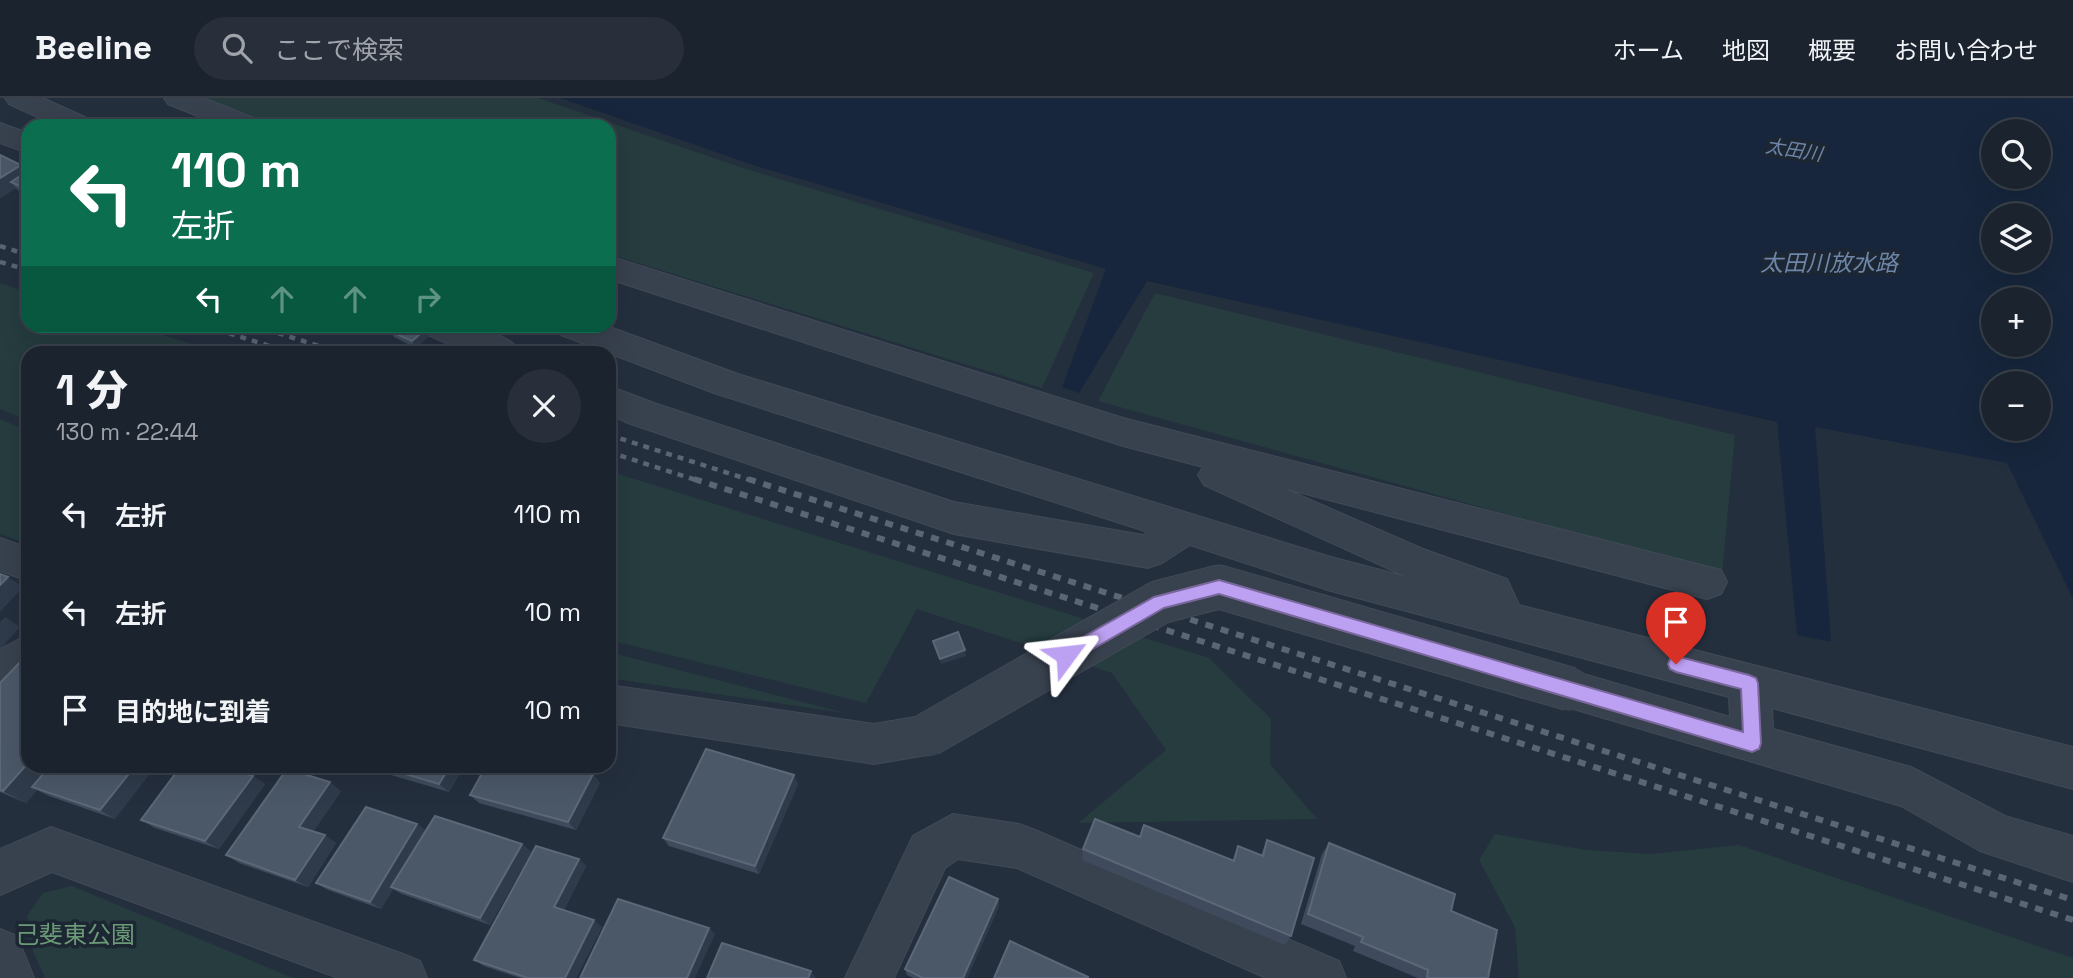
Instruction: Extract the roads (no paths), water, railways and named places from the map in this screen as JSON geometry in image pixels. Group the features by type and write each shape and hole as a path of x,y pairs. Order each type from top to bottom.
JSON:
{"street":[{"path":"19,98 65,119"},
{"path":"177,98 231,119"},
{"path":"0,132 21,142"},
{"path":"616,269 1123,432 1707,582"},
{"path":"456,333 486,346"},
{"path":"591,333 726,384 1331,574 2073,768"},
{"path":"616,402 641,413 954,518 1148,552 1186,528"},
{"path":"1123,432 1409,561 1493,591 1505,620"},
{"path":"0,554 21,562"},
{"path":"616,705 874,744 927,735 1160,603 1219,587 1911,788 1996,835 2073,859"},
{"path":"0,678 9,666 21,658"},
{"path":"1749,683 1752,743"},
{"path":"869,978 929,852 953,836 1019,846 1322,978"},
{"path":"0,872 51,849 403,978"},
{"path":"0,953 10,978"}],"water":[{"name":"太田川放水路","path":"560,98 2073,98 2073,599 2007,463 1815,427 1831,642 1797,635 1777,422 1147,281 1079,393 1062,387 1106,269 753,165"}],"railway":[{"path":"0,246 21,253"},
{"path":"0,262 21,268"},
{"path":"228,333 270,346"},
{"path":"278,333 319,346"},
{"path":"616,437 753,481"},
{"path":"616,454 699,481"},
{"path":"694,479 2073,920"},
{"path":"748,479 2073,900"}],"water label":[{"name":"太田川","path":"1794,150"}],"park label":[{"name":"己斐東公園","path":"75,934"}]}
